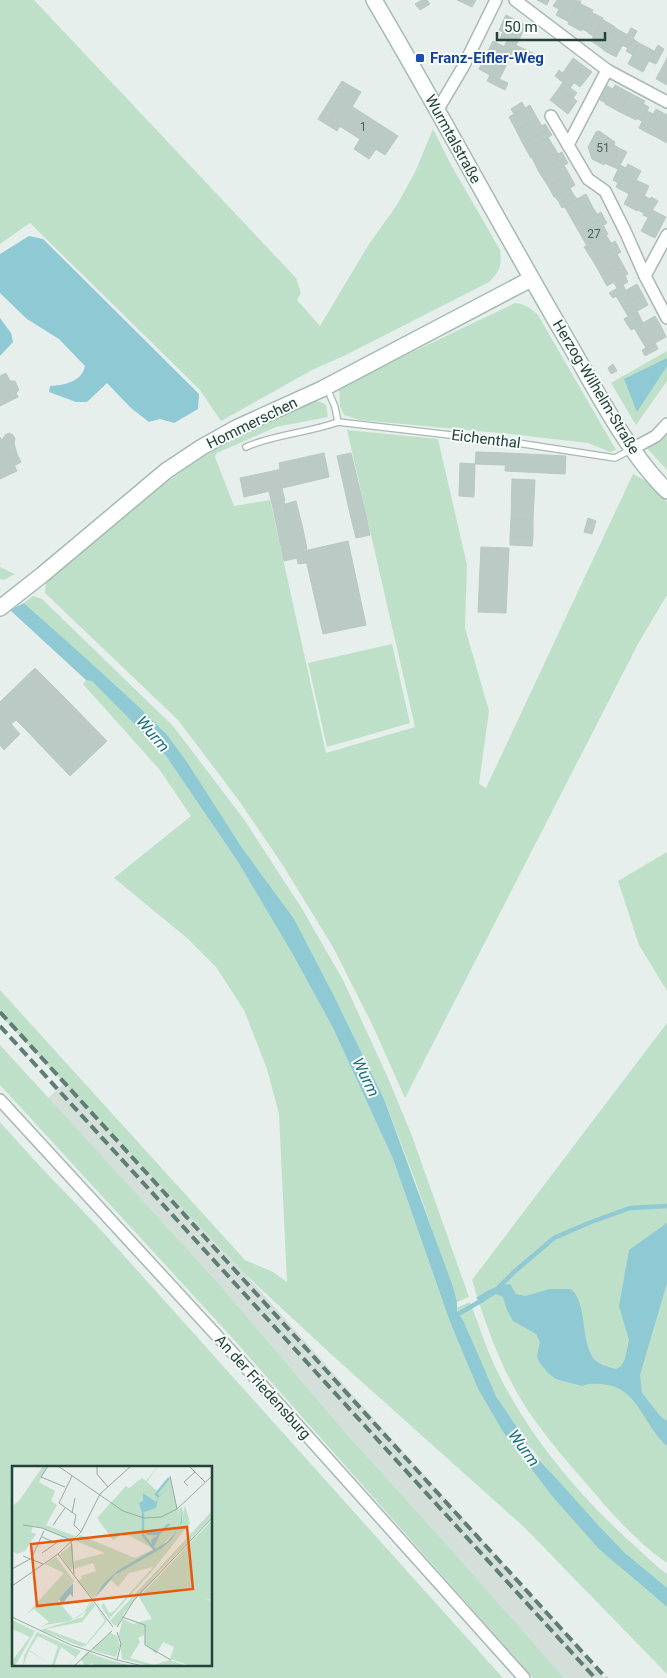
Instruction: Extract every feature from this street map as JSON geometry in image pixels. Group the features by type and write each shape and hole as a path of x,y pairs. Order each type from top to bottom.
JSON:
{"main road":[{"name":"Wurmtalstraße","path":"374,0 531,279"},
{"name":"Hommerschen","path":"0,608 166,471 236,428 326,386 531,279"},
{"name":"Herzog-Wilhelm-Straße","path":"531,279 632,449 667,491"}],"street":[{"path":"437,111 463,67 496,0"},
{"path":"515,0 607,70 667,102"},
{"path":"568,145 607,70"},
{"path":"551,116 588,179 605,191 667,318"},
{"path":"645,276 667,235"},
{"path":"632,449 656,436 667,424"},
{"name":"An der Friedensburg","path":"0,1100 242,1363 524,1678"}],"lane":[{"path":"326,386 335,407 338,422"},
{"name":"Eichenthal","path":"246,447 262,440 338,422 511,442 615,458 632,449"}],"shaded area":[{"path":"65,1083 245,1274 605,1678 564,1678 532,1644 439,1536 345,1432 220,1285 48,1098"}],"green space":[{"path":"0,0 34,0 296,278 301,293 297,300 320,326 369,244 397,205 415,172 433,129 450,163 500,250 501,260 496,275 489,282 346,355 312,370 221,421 200,390 30,223 0,244"},
{"path":"515,303 528,307 538,315 616,450 610,452 588,443 359,420 344,415 340,406 339,387"},
{"path":"667,351 667,381 636,425 611,383"},
{"path":"312,401 321,402 326,405 328,417 276,427 217,453 215,457 234,506 270,500 326,753 415,727 347,430 438,439 467,565 465,628 489,711 479,784 486,788 633,474 648,482 667,502 667,595 639,642 405,1098 373,1026 333,947 284,867 240,802 178,720 45,593 46,580 130,510 174,477 219,447"},
{"path":"667,428 667,470 645,446"},
{"path":"0,567 15,574 4,580 0,579"},
{"path":"33,596 42,599 173,726 243,818 301,907 343,980 388,1078 412,1136 469,1297 457,1302 415,1180 384,1099 336,1000 187,762 137,705 24,603"},
{"path":"392,644 410,723 327,747 308,663"},
{"path":"86,680 92,680 166,756 238,862 292,953 333,1028 393,1159 450,1322 478,1389 503,1432 552,1496 627,1573 667,1607 667,1674 525,1528 333,1356 245,1274 0,1015 0,990 245,1260 273,1272 287,1282 279,1114 267,1069 244,1010 216,967 187,938 114,878 191,816 159,769 83,684"},
{"path":"667,852 667,991 639,945 618,881"},
{"path":"667,1023 667,1563 646,1547 618,1519 549,1440 536,1422 506,1372 484,1317 472,1280"},
{"path":"0,1045 220,1285 345,1432 564,1678 533,1678 227,1332 0,1085"},
{"path":"0,1122 101,1230 503,1678 0,1678"},
{"path":"470,1302 494,1365 526,1421 559,1466 595,1508 667,1574 667,1588 635,1562 595,1522 527,1443 492,1388 463,1320 457,1312 456,1308"}],"water":[{"path":"29,236 43,239 199,394 198,409 174,423 160,419 149,422 131,408 107,383 87,402 76,402 49,392 50,386 72,382 80,376 85,366 59,339 27,319 0,293 0,254"},
{"path":"0,318 11,333 13,342 0,356"},
{"path":"667,358 667,366 637,412 624,379"},
{"name":"Wurm","path":"24,603 137,705 167,735 187,762 242,848 294,919 384,1099 452,1284 457,1302 457,1312 463,1320 496,1396 536,1456 625,1553 667,1588 667,1607 599,1549 552,1496 503,1432 478,1389 450,1322 393,1159 333,1028 292,953 238,862 166,756 92,681 86,680 10,610"},
{"path":"667,1223 667,1283 640,1375 642,1393 661,1417 667,1421 667,1446 624,1392 602,1384 582,1386 556,1379 548,1373 539,1362 537,1356 540,1342 536,1334 513,1321 503,1297 496,1294 481,1303 476,1298 492,1289 510,1284 516,1294 525,1296 550,1289 571,1289 580,1304 587,1343 594,1359 607,1367 616,1369 621,1366 625,1359 629,1340 619,1306 629,1250"}],"building":[{"path":"422,0 427,0 430,4 420,10 415,4"},
{"path":"457,0 476,0 472,7"},
{"path":"537,0 549,0 547,5"},
{"path":"557,0 564,0 559,9 553,6"},
{"path":"564,0 581,1 569,22 556,15"},
{"path":"579,3 593,10 581,31 568,24"},
{"path":"591,12 597,15 588,32 582,29"},
{"path":"506,15 526,25 519,40 499,30"},
{"path":"597,15 603,18 593,36 588,33"},
{"path":"602,19 615,27 603,49 591,41"},
{"path":"615,28 628,35 616,57 603,50"},
{"path":"631,28 637,31 628,48 622,45"},
{"path":"503,32 519,40 516,45 500,38"},
{"path":"633,39 639,43 633,55 626,51"},
{"path":"493,41 513,51 505,68 485,57"},
{"path":"507,41 539,56 535,63 504,47"},
{"path":"639,43 654,51 643,72 628,64"},
{"path":"658,45 664,49 656,64 649,61"},
{"path":"485,57 505,68 499,80 479,69"},
{"path":"573,58 592,72 580,87 562,74"},
{"path":"667,58 667,85 656,79"},
{"path":"559,70 574,83 570,88 555,76"},
{"path":"490,75 508,83 505,90 487,81"},
{"path":"342,81 361,92 352,107 342,100 330,120 340,126 337,131 318,119"},
{"path":"563,82 577,93 573,98 559,88"},
{"path":"615,85 630,93 620,112 605,104"},
{"path":"607,86 613,89 606,103 600,100"},
{"path":"559,88 577,101 568,114 550,100"},
{"path":"630,93 645,101 636,120 620,112"},
{"path":"342,100 398,136 385,155 330,120"},
{"path":"522,102 525,108 514,114 511,109"},
{"path":"643,104 649,107 642,121 636,118"},
{"path":"530,105 537,118 516,130 509,117"},
{"path":"656,109 667,115 656,137 644,131"},
{"path":"647,111 653,114 644,131 639,128"},
{"path":"667,117 667,143 656,137"},
{"path":"537,118 542,126 535,130 539,135 523,144 516,130"},
{"path":"545,124 549,130 539,135 535,130"},
{"path":"549,130 552,135 542,141 539,135"},
{"path":"599,131 615,142 614,145 619,148 611,166 592,159 588,147 596,132"},
{"path":"539,135 542,141 548,137 553,146 531,158 523,144"},
{"path":"360,139 376,149 369,159 354,149"},
{"path":"553,145 558,154 551,158 555,163 539,172 532,158"},
{"path":"619,148 627,152 618,169 611,166"},
{"path":"562,152 565,158 555,163 551,158"},
{"path":"565,158 568,163 558,169 555,163"},
{"path":"555,163 558,169 564,165 569,174 548,186 539,172"},
{"path":"628,164 641,171 629,194 616,187"},
{"path":"620,165 626,168 618,183 613,180"},
{"path":"569,174 575,185 554,197 548,186"},
{"path":"636,180 649,186 637,211 624,204"},
{"path":"570,188 573,194 559,202 555,197"},
{"path":"573,194 577,199 562,208 559,202"},
{"path":"586,194 592,206 571,218 564,206"},
{"path":"645,196 650,199 643,213 638,210"},
{"path":"651,197 658,201 648,217 643,215"},
{"path":"592,206 597,214 591,218 594,223 579,232 571,218"},
{"path":"652,210 666,217 655,238 641,231"},
{"path":"601,212 604,218 594,223 591,218"},
{"path":"604,218 607,223 597,229 594,223"},
{"path":"594,223 597,229 603,225 608,234 587,246 579,232"},
{"path":"606,235 611,243 605,247 608,252 593,261 584,247"},
{"path":"615,241 618,247 608,252 605,247"},
{"path":"618,247 621,252 611,258 608,252"},
{"path":"608,252 611,258 617,254 622,263 601,275 593,261"},
{"path":"622,263 628,274 607,286 601,275"},
{"path":"625,276 628,282 617,288 614,283"},
{"path":"637,284 643,295 622,306 616,296"},
{"path":"623,285 626,291 613,298 609,293"},
{"path":"643,295 648,305 628,316 622,306"},
{"path":"637,311 640,317 627,324 624,319"},
{"path":"655,316 661,326 640,338 634,328"},
{"path":"640,317 643,323 631,330 627,324"},
{"path":"661,326 666,337 646,348 640,338"},
{"path":"655,343 658,349 645,356 642,350"},
{"path":"613,364 617,371 611,374 608,368"},
{"path":"6,373 10,381 15,381 19,390 16,393 18,397 0,406 0,376"},
{"path":"9,433 15,439 14,443 17,454 10,457 2,440"},
{"path":"0,437 17,471 0,479"},
{"path":"476,452 506,453 505,465 475,464"},
{"path":"324,453 329,477 291,486 287,468 280,469 279,463"},
{"path":"351,453 366,515 351,518 337,456"},
{"path":"506,453 566,456 565,474 505,471"},
{"path":"17,454 21,462 14,466 10,457"},
{"path":"460,463 475,464 474,497 459,496"},
{"path":"287,468 291,486 244,497 240,478"},
{"path":"512,479 535,480 533,520 511,519"},
{"path":"282,488 285,501 272,504 269,492"},
{"path":"296,501 303,529 291,532 285,504"},
{"path":"284,502 296,552 303,550 306,563 298,564 297,558 284,561 272,504"},
{"path":"366,515 370,535 356,538 351,518"},
{"path":"588,518 596,521 592,534 584,532"},
{"path":"511,519 533,520 533,538 510,536"},
{"path":"303,529 307,549 296,552 291,532"},
{"path":"510,536 533,538 532,546 510,545"},
{"path":"348,541 366,625 323,634 304,551"},
{"path":"481,547 509,548 506,613 478,612"},
{"path":"35,668 62,695 26,730 16,720 11,724 0,713 0,702"},
{"path":"62,695 107,741 70,776 26,730"},
{"path":"0,713 11,724 0,735"},
{"path":"11,724 20,734 4,750 0,745 0,735"}],"waterway":[{"path":"498,1288 554,1238 630,1208 667,1206"},
{"path":"455,1316 484,1299"}],"railway":[{"path":"0,1012 606,1678"},
{"path":"0,1026 595,1678"}],"place":[{"name":"Franz-Eifler-Weg","path":"420,58"}]}
